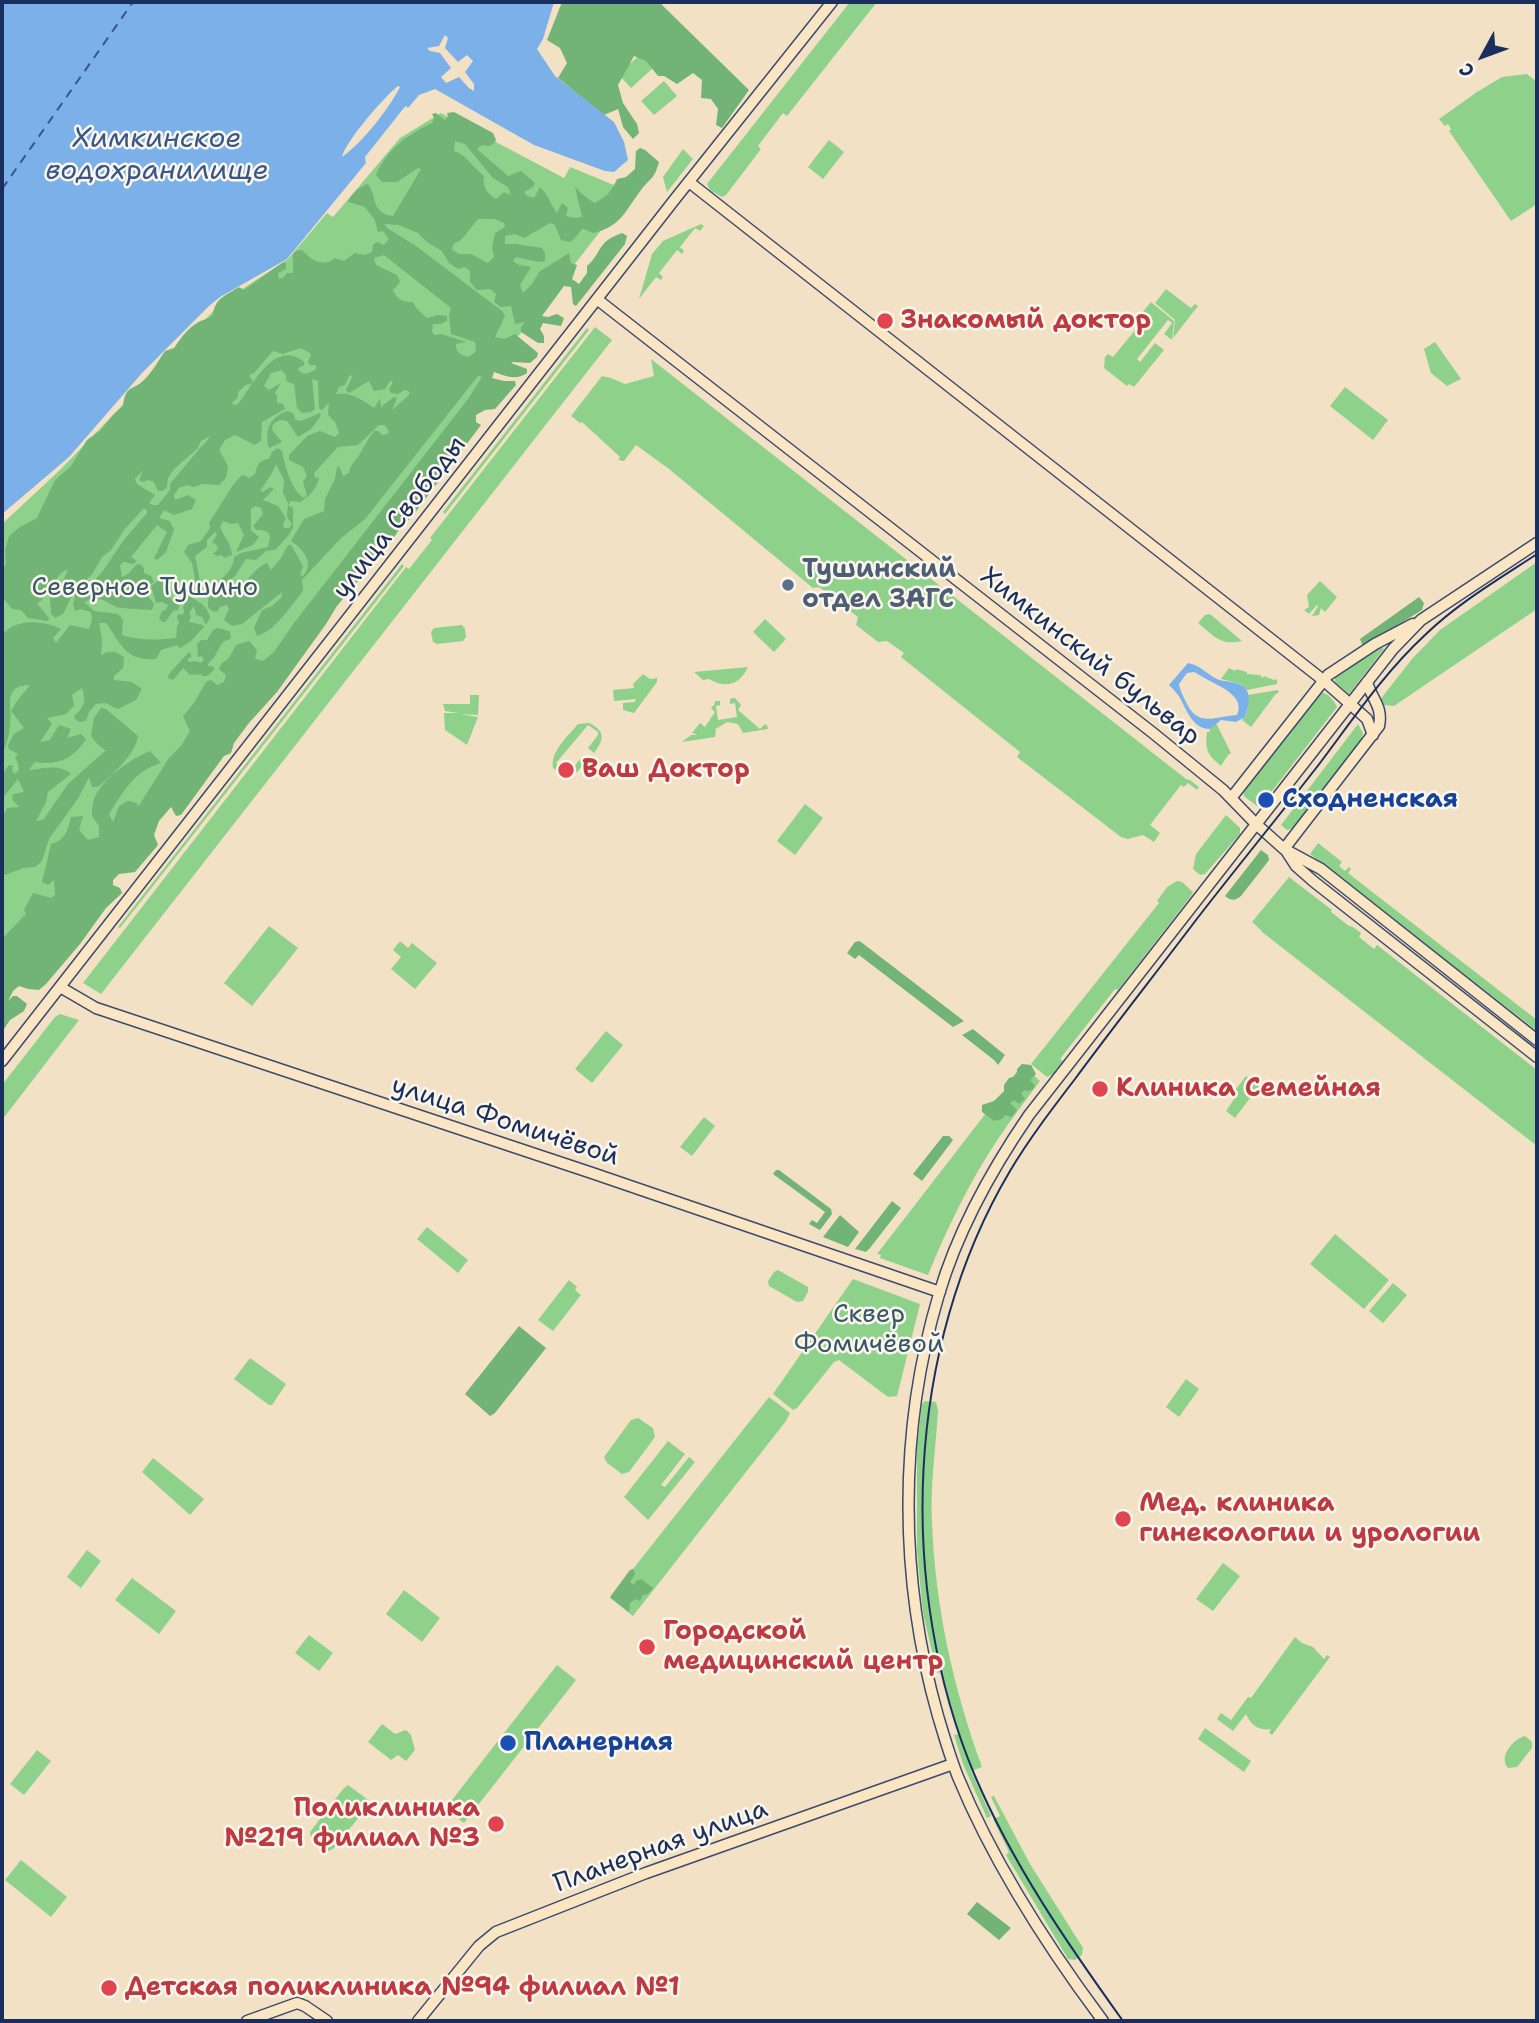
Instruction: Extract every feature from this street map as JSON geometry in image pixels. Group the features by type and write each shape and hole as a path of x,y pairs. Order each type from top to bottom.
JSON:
{"main road":[{"name":"улица Свободы","path":"2,1061 832,2"},
{"path":"689,182 1323,680 1367,719 1373,735"},
{"name":"Химкинский бульвар","path":"598,300 1124,710 1232,797 1256,824 1284,849"},
{"path":"1232,797 1323,680 1374,644 1421,620 1537,543"},
{"path":"1103,2021 1059,1961 1001,1866 953,1764 928,1677 914,1604 909,1550 909,1461 923,1356 940,1292 968,1221 984,1188 1019,1130 1367,681 1403,637 1421,620"},
{"path":"1284,849 1379,726 1380,709 1367,681"},
{"path":"1284,849 1321,869 1537,1040"},
{"path":"1284,849 1296,866 1312,881 1537,1057"},
{"name":"улица Фомичёвой","path":"60,987 105,1011 940,1292"},
{"name":"Планерная улица","path":"418,2021 479,1946 496,1932 646,1873 953,1764"},
{"path":"247,2021 297,2003 327,2021"}],"green space":[{"path":"562,2 659,2 749,90 722,128 716,125 718,109 711,99 701,98 702,80 693,73 677,84 664,76 658,76 646,61 634,56 618,85 623,103 637,124 639,133 633,139 623,127 618,109 604,115 558,78 567,63 560,48 547,40"},
{"path":"850,2 877,2 787,116 783,113 758,146 761,149 726,195 722,197 710,190 707,184"},
{"path":"641,54 653,68 631,88 618,74"},
{"path":"1527,74 1537,82 1537,204 1511,221 1449,131 1451,129 1448,124 1445,126 1439,119 1502,77"},
{"path":"664,81 677,96 654,115 641,101"},
{"name":"Северное Тушино","path":"454,112 493,133 496,140 493,144 482,145 477,149 508,176 521,171 535,183 524,192 527,196 534,198 540,187 557,213 562,203 568,208 566,216 573,218 582,217 575,187 594,203 608,194 617,179 626,177 635,169 636,151 640,148 659,162 652,178 622,217 610,227 593,233 583,229 570,242 561,240 555,225 550,223 524,238 515,234 505,236 505,244 542,248 545,253 545,261 516,257 513,261 531,267 520,285 523,293 539,272 569,253 571,263 577,265 572,279 579,284 587,273 587,266 608,240 622,233 627,236 625,244 576,306 573,304 571,287 564,286 542,316 557,314 564,318 561,326 543,323 540,329 544,343 538,343 521,332 525,322 515,324 511,306 501,307 494,302 496,294 490,289 477,290 470,282 470,271 465,267 458,269 449,263 442,251 418,233 399,225 385,224 502,311 505,316 495,337 505,339 515,334 538,353 537,357 530,363 511,363 527,369 527,373 519,377 494,372 492,378 515,381 516,385 495,409 476,415 476,422 481,425 381,556 377,555 337,606 277,692 249,723 234,743 231,753 224,756 181,815 176,816 171,807 159,821 154,835 158,845 135,872 119,874 113,880 113,885 120,888 122,893 106,908 80,944 39,990 19,986 13,991 8,1001 17,996 27,1004 24,1011 10,1020 2,1032 2,939 26,914 24,910 33,893 51,898 55,895 54,880 48,885 42,882 51,844 63,838 71,817 83,816 79,830 88,840 99,837 99,826 92,816 93,801 98,792 118,770 150,751 161,763 136,777 109,814 113,822 119,806 128,801 137,803 138,807 190,731 183,716 206,682 211,680 217,685 224,682 226,675 219,669 236,645 249,641 257,650 255,659 263,661 274,652 468,399 482,377 478,376 365,519 340,539 302,580 303,591 282,617 270,629 257,636 254,628 262,610 281,598 282,592 242,624 232,626 224,620 229,609 227,605 220,607 217,612 212,611 208,607 208,599 212,595 209,589 229,571 234,557 268,547 268,532 256,530 253,526 263,514 261,508 255,506 251,509 251,530 259,537 253,545 236,552 244,535 238,523 223,521 220,527 232,555 224,558 222,555 213,554 218,549 216,544 212,543 217,534 215,532 207,540 207,547 195,556 200,581 196,585 192,563 184,552 188,545 201,541 210,528 209,523 242,475 249,478 255,474 259,463 269,459 272,452 278,448 282,451 292,484 304,498 307,495 303,482 307,476 303,467 289,460 289,455 307,436 320,431 335,437 339,433 335,422 328,415 329,403 322,410 319,409 318,381 312,379 315,409 302,413 297,408 294,384 286,381 282,370 271,373 264,386 269,390 281,383 275,393 277,403 283,404 285,409 262,422 261,441 255,445 235,435 225,440 219,450 228,466 226,478 219,485 187,485 179,488 174,495 175,500 188,495 196,500 192,509 174,515 164,510 159,518 170,521 174,530 166,552 157,560 154,558 167,532 157,525 131,557 137,561 120,565 122,577 140,564 144,573 151,576 154,582 137,594 148,596 154,604 152,610 119,607 98,599 84,602 94,611 118,614 123,620 122,635 149,640 176,638 178,614 182,615 185,604 180,604 178,610 173,611 165,622 159,619 168,605 156,603 151,586 162,578 172,601 185,592 203,605 210,618 206,625 202,617 196,615 194,606 189,613 189,622 204,627 180,648 177,645 161,650 156,659 131,654 125,650 106,623 99,623 101,655 113,652 124,657 123,668 114,676 114,680 132,682 142,689 136,700 118,709 105,703 96,704 86,721 80,722 74,716 84,703 82,688 72,695 74,706 66,714 47,718 52,724 40,742 50,740 59,725 71,729 67,738 81,734 86,739 76,752 64,760 35,762 29,770 56,768 71,774 48,792 36,821 43,820 68,784 106,750 91,736 94,718 101,708 106,709 138,736 136,743 122,764 98,787 92,787 89,777 79,797 49,839 42,861 35,867 23,868 2,876 2,818 7,808 19,807 12,799 13,794 24,792 18,779 2,799 2,774 9,765 13,766 12,771 15,774 19,770 15,758 18,754 9,749 8,745 14,734 24,728 11,711 30,685 15,689 12,694 10,699 10,730 2,754 2,635 22,623 38,622 61,629 53,638 56,643 70,625 89,629 92,620 91,612 80,609 75,611 73,594 63,614 55,618 51,614 50,598 68,569 61,573 37,603 49,618 48,621 28,618 21,610 12,609 2,597 2,571 6,564 5,550 9,536 37,518 55,480 71,466 87,440 101,430 123,406 128,391 144,380 165,351 174,348 190,328 213,315 222,298 239,287 244,290 282,263 286,262 286,269 278,273 279,279 287,273 293,273 293,254 296,251 302,250 313,260 322,262 335,258 344,261 355,253 364,255 372,252 373,245 377,242 384,245 389,239 383,231 378,232 375,220 365,207 348,202 356,191 368,184 381,212 393,216 421,169 418,168 397,182 382,182 376,175 399,144 432,123 432,114 436,113 445,120 447,113","holes":["455,141 465,144 493,178 508,187 511,195 504,192 496,199 493,197 485,187 484,176 454,151","478,219 494,219 504,223 505,227 495,233 492,248 494,257 488,263 471,254 459,254 452,250 453,244 461,240","384,255 451,308 451,334 475,342 476,351 469,357 464,356 458,352 456,344 466,342 441,334 434,335 433,324 447,321 447,316 427,318 413,302 398,298 393,290 400,282 397,275 376,265 374,258","301,348 311,354 308,362 310,365 316,365 316,369 301,373 298,368 304,365 304,362 293,356 274,360 258,376 238,404 234,405 232,403 238,397 238,392 253,381 249,375 254,373 273,351 283,354","353,375 346,390 349,393 369,381 374,391 385,389 390,381 393,382 389,389 391,393 398,394 405,390 410,392 392,410 397,398 394,397 381,407 380,399 374,408 356,397 336,394 339,387 345,385 349,376","379,425 385,425 388,434 382,435 374,431 349,473 343,476 339,466 337,467 335,479 325,499 324,511 304,519 291,541 300,548 308,561 303,576 300,575 303,566 291,545 288,545 271,570 267,563 241,584 230,584 229,581 246,559 256,560 266,551 275,550 288,536 293,528 293,508 288,505 291,501 300,502 312,492 319,477 315,478 314,473 338,447 358,445","210,436 170,484 170,490 158,505 149,503 155,495 137,484 135,479 143,470 139,480 154,482 158,491 163,491 174,469 197,449 201,441","276,464 284,480 283,493 288,503 287,517 292,524 289,528 284,528 286,518 278,506 263,500 274,489 270,487 260,491","143,509 146,509 147,513 123,541 103,571 84,591 78,589 93,573 102,557 111,550"]},
{"name":"Северное Тушино","path":"441,113 564,178 570,167 631,192 368,535 2,996 2,524 60,470 221,303 288,259 327,213 333,217 400,138"},
{"path":"829,140 844,152 823,179 808,167"},
{"path":"683,149 693,159 667,192 663,177"},
{"path":"701,224 704,226 700,231 695,228 680,247 684,251 682,254 677,250 659,273 663,277 661,280 656,277 639,299 652,254 663,241"},
{"path":"1166,289 1191,308 1195,304 1198,306 1173,338 1175,320 1155,303"},
{"path":"1151,302 1174,321 1172,340 1164,334 1172,323 1168,320 1137,359 1140,362 1155,343 1164,350 1134,387 1129,384 1127,386 1104,368 1105,357 1108,354 1113,357 1140,324 1136,320"},
{"path":"595,327 612,340 101,994 83,983 406,567 409,569 432,540 430,538"},
{"path":"587,328 589,330 445,514 443,512"},
{"path":"1435,342 1461,379 1447,386 1431,373 1424,349"},
{"path":"651,359 1199,787 1197,790 1188,783 1184,787 1181,785 1150,825 1160,833 1154,842 1143,835 1128,839 1121,837 1017,757 1020,752 901,657 904,653 887,641 878,642 856,625 858,617 819,587 813,588 669,469 636,445 624,461 618,460 620,457 582,422 571,416 602,376 625,384 654,376"},
{"path":"1345,387 1388,420 1373,440 1330,406"},
{"path":"288,411 294,414 295,420 301,421 320,413 321,416 311,429 298,437 287,421 280,420 273,424 272,430 282,442 269,448 267,436 270,425 277,416"},
{"path":"1537,562 1537,609 1394,706 1384,705 1379,701 1412,659 1440,630"},
{"path":"402,564 404,566 120,928 118,927"},
{"path":"1320,581 1337,597 1325,612 1321,608 1319,615 1312,616 1318,606 1309,614 1304,610 1309,607 1307,595"},
{"path":"1419,597 1424,603 1422,610 1363,647 1360,639"},
{"path":"1210,614 1242,641 1223,641 1198,623 1205,615"},
{"path":"765,619 786,639 774,652 753,632"},
{"path":"462,625 466,637 463,641 437,644 433,642 431,632 434,628"},
{"path":"218,628 229,631 231,636 208,664 214,667 214,670 207,676 202,676 190,675 183,668 173,680 168,678 189,652 189,662 201,663 204,660 202,656 198,657 197,644 201,640 207,640 213,630"},
{"path":"1381,647 1384,649 1349,694 1335,682 1335,677"},
{"path":"748,667 741,678 732,684 703,680 694,672"},
{"path":"1229,668 1263,678 1277,679 1277,684 1247,690 1241,684 1221,679"},
{"path":"643,674 650,679 657,678 657,682 634,713 623,710 623,703 635,702 636,699 614,701 613,690 634,688 633,684"},
{"path":"1278,690 1251,727 1242,720 1247,712 1248,695"},
{"path":"1320,692 1330,697 1337,707 1262,804 1257,806 1244,796 1243,791"},
{"path":"470,695 479,695 478,715 460,714 478,717 467,745 445,730 444,713 458,713 445,711 443,704 470,704"},
{"path":"732,698 741,705 738,710 760,729 765,724 768,729 743,733 738,724 727,722 714,730 715,737 682,742 691,735 698,735 692,733 700,723 705,727 715,712 711,708 715,701 720,701 720,705 716,706 718,720 737,717 735,703 730,704"},
{"path":"589,723 601,733 600,744 594,753 588,748 598,732 588,725 556,763 566,772 580,759 585,763 577,772 565,777 553,768 554,756 578,724"},
{"path":"1216,723 1231,753 1221,766 1207,748 1207,732"},
{"path":"1358,724 1363,733 1361,742 1294,828 1287,830 1281,825"},
{"path":"805,804 823,818 795,855 777,841"},
{"path":"1226,815 1240,828 1240,834 1205,874 1200,875 1193,869 1196,854"},
{"path":"1318,843 1342,862 1339,866 1345,871 1349,867 1351,869 1348,873 1537,1020 1537,1031 1310,854"},
{"path":"1261,850 1268,855 1269,860 1241,896 1233,900 1227,898 1225,896"},
{"path":"1289,877 1361,933 1359,937 1374,949 1377,945 1537,1070 1537,1146 1252,922"},
{"path":"1177,881 1193,892 1191,896 1060,1059 1063,1061 1053,1074 1047,1077 1031,1064 1159,903 1157,901 1167,887"},
{"path":"269,926 298,948 252,1006 224,983"},
{"path":"400,941 408,948 412,943 437,963 415,989 391,969 401,957 393,950"},
{"path":"859,941 964,1021 953,1027 859,955 855,959 847,953 855,942"},
{"path":"60,1014 79,1020 2,1120 2,1085"},
{"path":"973,1029 1005,1055 998,1065 962,1035"},
{"path":"606,1031 623,1045 592,1083 575,1069"},
{"path":"1022,1064 1031,1065 1036,1074 1030,1080 1035,1086 1032,1090 1021,1093 1025,1099 1019,1104 1014,1100 1010,1103 1017,1110 1012,1117 1005,1115 994,1121 982,1112 982,1105 994,1101 1004,1091 1004,1085"},
{"path":"1026,1068 1040,1081 978,1171 951,1222 928,1275 880,1258 881,1255 877,1254 986,1113"},
{"path":"1246,1076 1259,1086 1235,1118 1226,1111 1237,1095 1236,1089"},
{"path":"704,1117 715,1126 692,1156 680,1147"},
{"path":"943,1136 949,1136 953,1140 922,1181 913,1174"},
{"path":"776,1170 831,1209 832,1214 820,1230 809,1224 812,1220 817,1223 825,1212 773,1174"},
{"path":"892,1201 901,1208 866,1252 855,1249"},
{"path":"840,1215 859,1232 848,1247 823,1237"},
{"path":"427,1227 468,1260 458,1273 417,1239"},
{"path":"1335,1234 1389,1280 1364,1309 1310,1264"},
{"path":"778,1270 808,1287 803,1301 797,1302 769,1286 768,1281"},
{"name":"Сквер Фомичёвой","path":"853,1279 920,1304 897,1396 888,1397 839,1360 834,1362 793,1410 773,1394"},
{"path":"569,1280 581,1295 553,1331 538,1320"},
{"path":"1393,1283 1407,1295 1383,1323 1369,1311"},
{"path":"519,1326 546,1348 490,1416 465,1394"},
{"path":"250,1358 286,1384 272,1405 234,1379"},
{"path":"1186,1379 1199,1389 1179,1417 1166,1407"},
{"path":"769,1397 790,1413 786,1421 633,1616 610,1598"},
{"path":"925,1401 936,1402 938,1410 932,1508 941,1615 962,1707 982,1767 971,1771 991,1816 987,1818 963,1764 954,1735 958,1734 941,1672 937,1673 923,1613 917,1551 917,1448 922,1404"},
{"path":"638,1418 653,1428 655,1437 629,1472 622,1474 607,1463 604,1457 631,1420"},
{"path":"668,1441 685,1454 661,1485 665,1487 689,1457 695,1462 648,1520 624,1497"},
{"path":"153,1458 204,1499 190,1515 142,1472"},
{"path":"87,1550 101,1561 81,1588 67,1577"},
{"path":"1223,1563 1240,1576 1213,1611 1196,1599"},
{"path":"633,1569 635,1574 630,1582 634,1585 641,1579 653,1588 643,1595 640,1601 635,1599 630,1603 629,1612 610,1597"},
{"path":"132,1578 176,1611 159,1634 115,1600"},
{"path":"404,1590 440,1618 422,1642 386,1614"},
{"path":"309,1635 333,1653 319,1671 295,1653"},
{"path":"1295,1637 1313,1647 1324,1659 1327,1655 1330,1657 1272,1735 1269,1733 1271,1729 1255,1726 1246,1714 1233,1731 1217,1719 1221,1713 1231,1720 1248,1697 1251,1698"},
{"path":"557,1665 576,1680 464,1823 445,1809"},
{"path":"382,1724 395,1734 406,1730 411,1735 415,1750 406,1761 398,1755 391,1760 368,1742"},
{"path":"1205,1728 1251,1761 1244,1772 1198,1739"},
{"path":"1525,1736 1532,1742 1532,1748 1517,1767 1508,1768 1505,1759 1508,1749"},
{"path":"37,1750 51,1761 24,1795 10,1784"},
{"path":"348,1785 367,1799 369,1805 329,1851 311,1837 310,1832"},
{"path":"994,1796 1030,1864 1083,1948 1082,1955 1075,1960 1068,1959 1006,1855 1009,1852 993,1819 1000,1816 991,1797"},
{"path":"21,1860 67,1897 51,1917 5,1880"},
{"path":"977,1902 1011,1928 999,1940 967,1914"}],"water":[{"name":"Химкинское водохранилище","path":"2,2 554,2 543,39 537,49 555,76 614,122 624,142 628,160 614,172 605,171 534,145 435,89 419,95 408,108 406,106 403,109 365,157 366,163 287,259 209,306 142,373 69,457 2,514","holes":["445,35 448,38 445,48 458,62 467,55 473,61 465,72 474,84 474,91 459,77 446,83 441,77 451,68 440,53 427,48 439,46","398,86 400,87 382,115 342,157 366,120"]},
{"path":"1188,663 1193,664 1217,679 1243,686 1249,698 1245,717 1236,722 1221,720 1210,729 1199,726 1169,685","holes":["1194,672 1231,694 1238,703 1237,715 1206,719 1195,714 1185,700 1179,684 1187,673"]}],"ferry route":[{"path":"2,189 133,2"}],"tram line":[{"path":"1123,2021 1062,1933 1006,1841 975,1776 950,1703 932,1627 924,1549 923,1469 932,1391 949,1314 975,1240 1017,1159 1196,920 1396,664 1438,623 1537,554"}],"place":[{"name":"Знакомый доктор","path":"885,321"},
{"name":"Тушинский отдел ЗАГС","path":"788,585"},
{"name":"Ваш Доктор","path":"566,770"},
{"name":"Сходненская","path":"1266,800"},
{"name":"Клиника Семейная","path":"1100,1089"},
{"name":"Мед. клиника гинекологии и урологии","path":"1123,1519"},
{"name":"Городской медицинский центр","path":"647,1647"},
{"name":"Планерная","path":"508,1743"},
{"name":"Поликлиника №219 филиал №3","path":"496,1824"},
{"name":"Детская поликлиника №94 филиал №1","path":"109,1988"}]}
